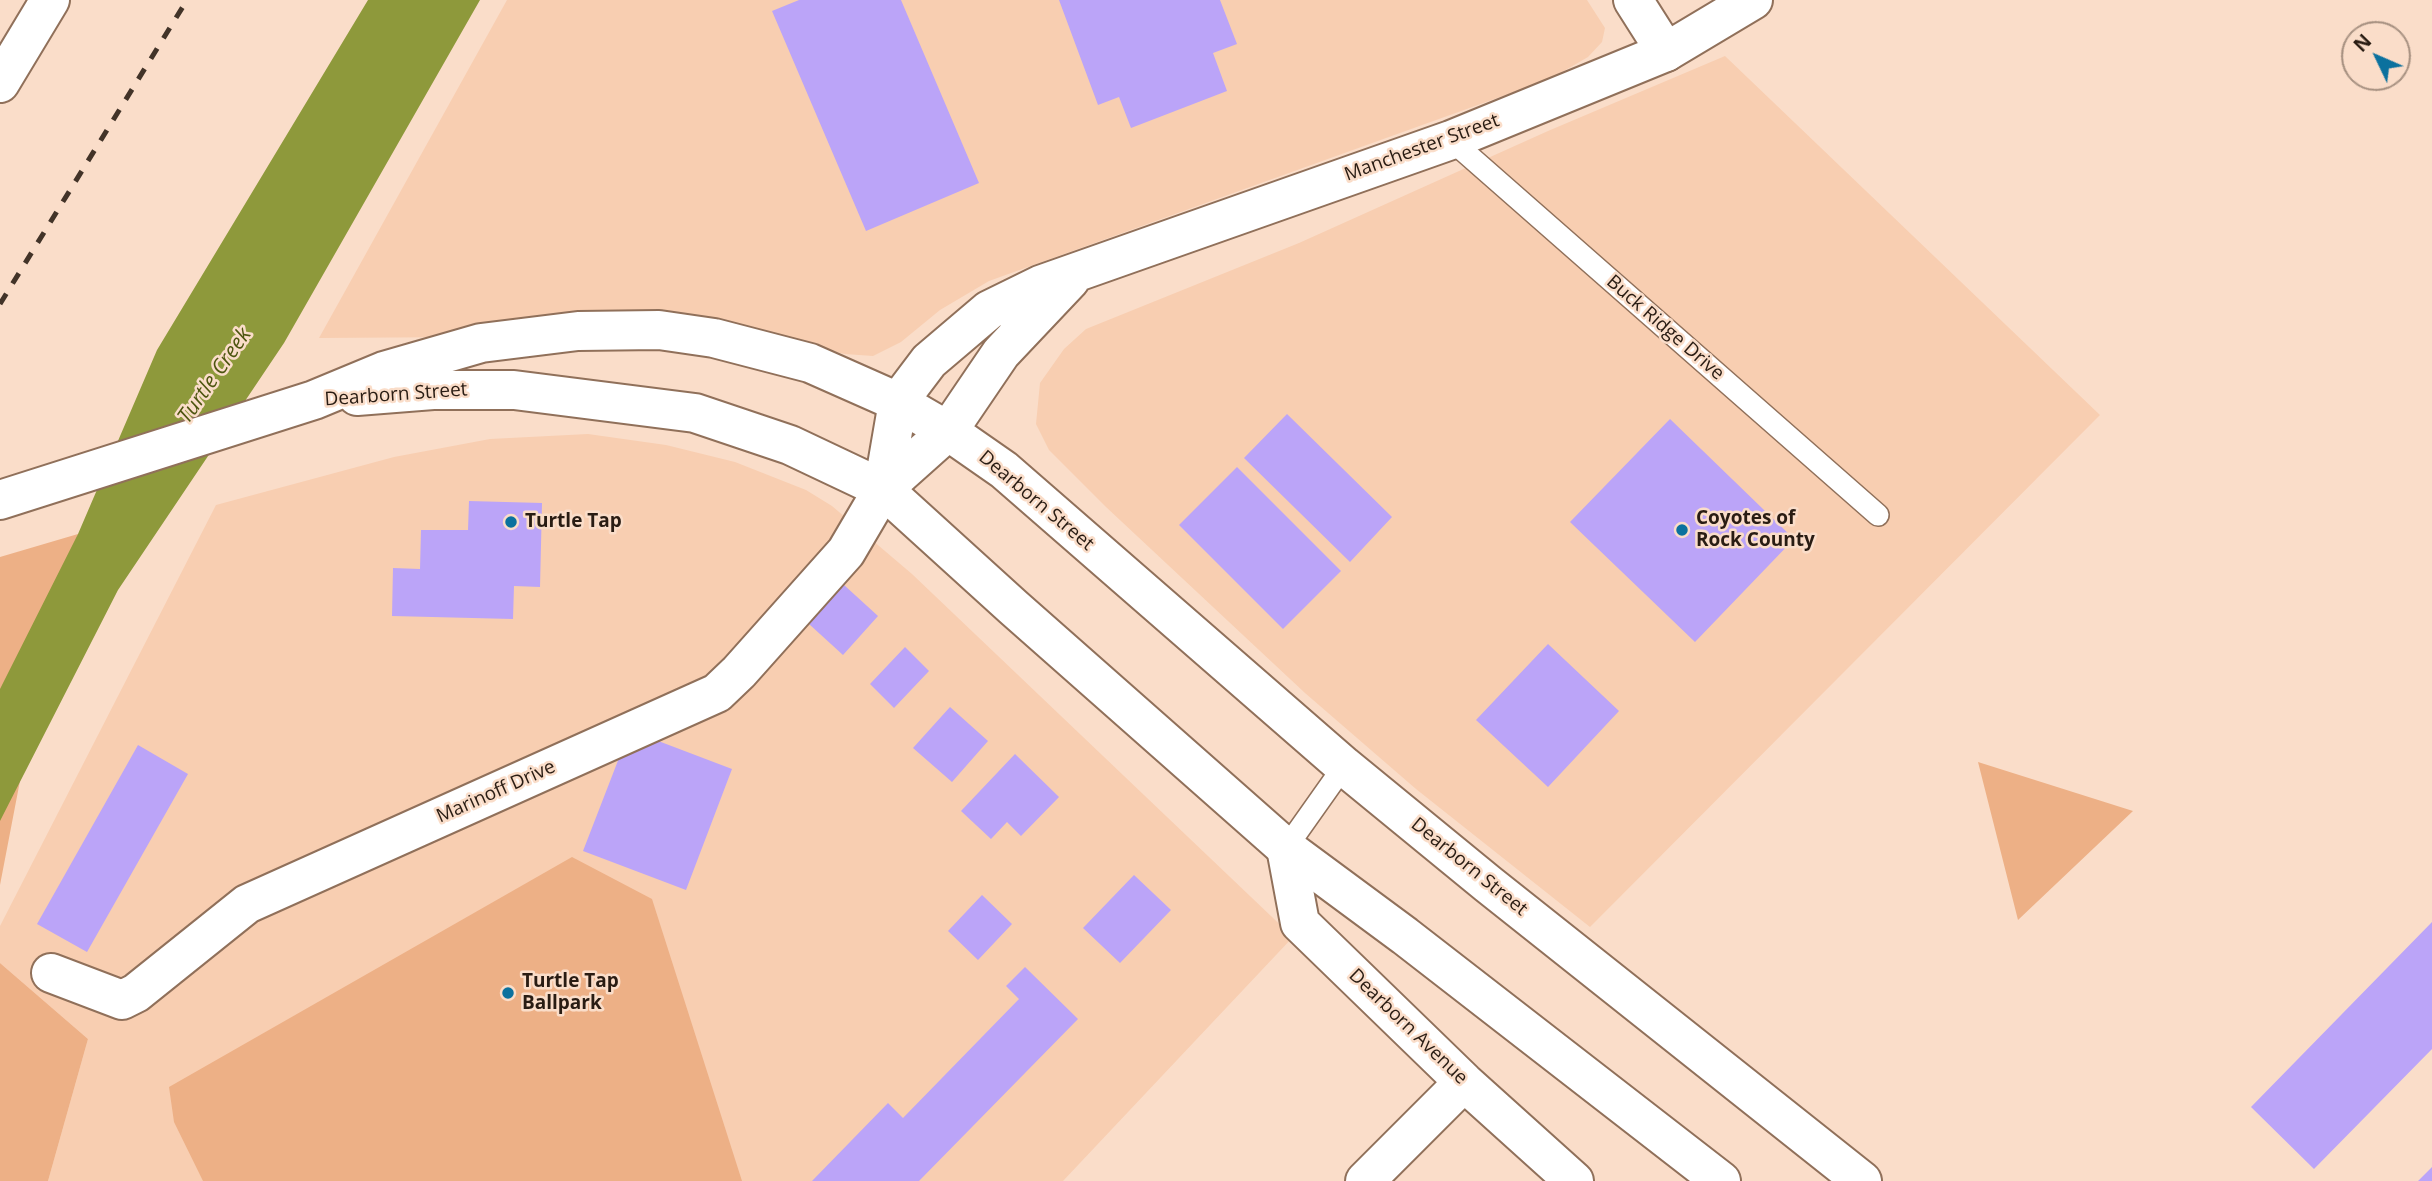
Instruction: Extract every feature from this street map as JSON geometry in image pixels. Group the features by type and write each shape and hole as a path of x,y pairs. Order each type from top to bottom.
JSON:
{"main road":[{"path":"0,83 50,0"},
{"path":"1633,0 1666,52"},
{"name":"Manchester Street","path":"883,489 898,402 929,361 989,310 1040,285 1451,140 1666,52 1753,0"},
{"name":"Manchester Street","path":"883,489 948,431 1001,353 1080,271"},
{"name":"Dearborn Street","path":"314,400 384,371 481,343 578,331 659,330 714,338 810,363 898,402 948,431 1004,470 1344,766 1861,1181"},
{"name":"Dearborn Street","path":"314,400 433,390 514,390 695,413 790,445 883,489 1286,848 1405,936 1721,1181"},
{"path":"0,499 314,400"},
{"name":"Marinoff Drive","path":"51,973 122,1000 136,993 247,904 717,693 846,552 883,489"},
{"name":"Dearborn Avenue","path":"1286,848 1300,923 1464,1082 1574,1181"},
{"path":"1365,1181 1464,1082"}],"lane":[{"name":"Buck Ridge Drive","path":"1451,140 1878,515"},
{"path":"1286,848 1344,766"}],"shaded area":[{"path":"507,0 1587,0 1605,28 1602,42 1588,57 1550,79 989,281 940,310 901,342 873,356 845,354 716,327 469,337 319,338"},
{"path":"1725,56 2100,415 1590,927 1416,789 1305,693 1106,507 1049,450 1036,424 1040,383 1064,349 1086,329 1299,243 1548,131"},
{"path":"588,434 666,445 735,462 806,490 832,506 912,574 1293,937 1063,1181 48,1181 88,1039 0,963 0,926 216,505 394,457 490,439"},
{"path":"78,534 38,687 0,885 0,557"},
{"path":"1978,762 2133,811 2018,920"},
{"name":"Turtle Tap Ballpark","path":"572,857 652,899 742,1181 203,1181 174,1122 169,1087"},
{"path":"0,963 88,1039 48,1181 0,1181"}],"water":[{"name":"Turtle Creek","path":"368,0 480,0 284,343 118,590 0,821 0,689 78,534 157,350"}],"building":[{"path":"799,0 901,0 979,183 866,231 772,11"},
{"path":"1059,0 1220,0 1237,44 1213,53 1227,91 1131,128 1119,97 1098,105"},
{"path":"1287,414 1392,517 1350,562 1244,458"},
{"name":"Coyotes of Rock County","path":"1670,419 1794,539 1695,642 1570,522"},
{"path":"1237,467 1341,571 1283,629 1179,525"},
{"path":"469,501 542,503 540,587 514,586 513,619 392,616 393,568 420,569 421,530 468,530"},
{"path":"844,585 878,616 843,655 809,624"},
{"path":"1548,644 1619,711 1548,787 1476,720"},
{"path":"905,647 929,671 894,708 870,684"},
{"path":"950,707 988,741 952,782 913,748"},
{"path":"653,739 732,769 686,890 583,851 619,758"},
{"path":"138,745 188,774 87,952 37,924"},
{"path":"1015,754 1059,797 1021,836 1007,822 991,839 961,811"},
{"path":"1134,875 1171,910 1120,963 1083,928"},
{"path":"982,895 1012,924 978,960 948,931"},
{"path":"2432,922 2432,1049 2314,1169 2251,1107"},
{"path":"1025,967 1078,1019 919,1181 812,1181 888,1103 903,1118 1019,999 1006,986"},
{"path":"2432,1167 2432,1181 2418,1181"}],"railway":[{"path":"0,304 187,0"}],"place":[{"name":"Turtle Tap","path":"511,522"},
{"name":"Coyotes of Rock County","path":"1682,530"},
{"name":"Turtle Tap Ballpark","path":"508,993"}]}
